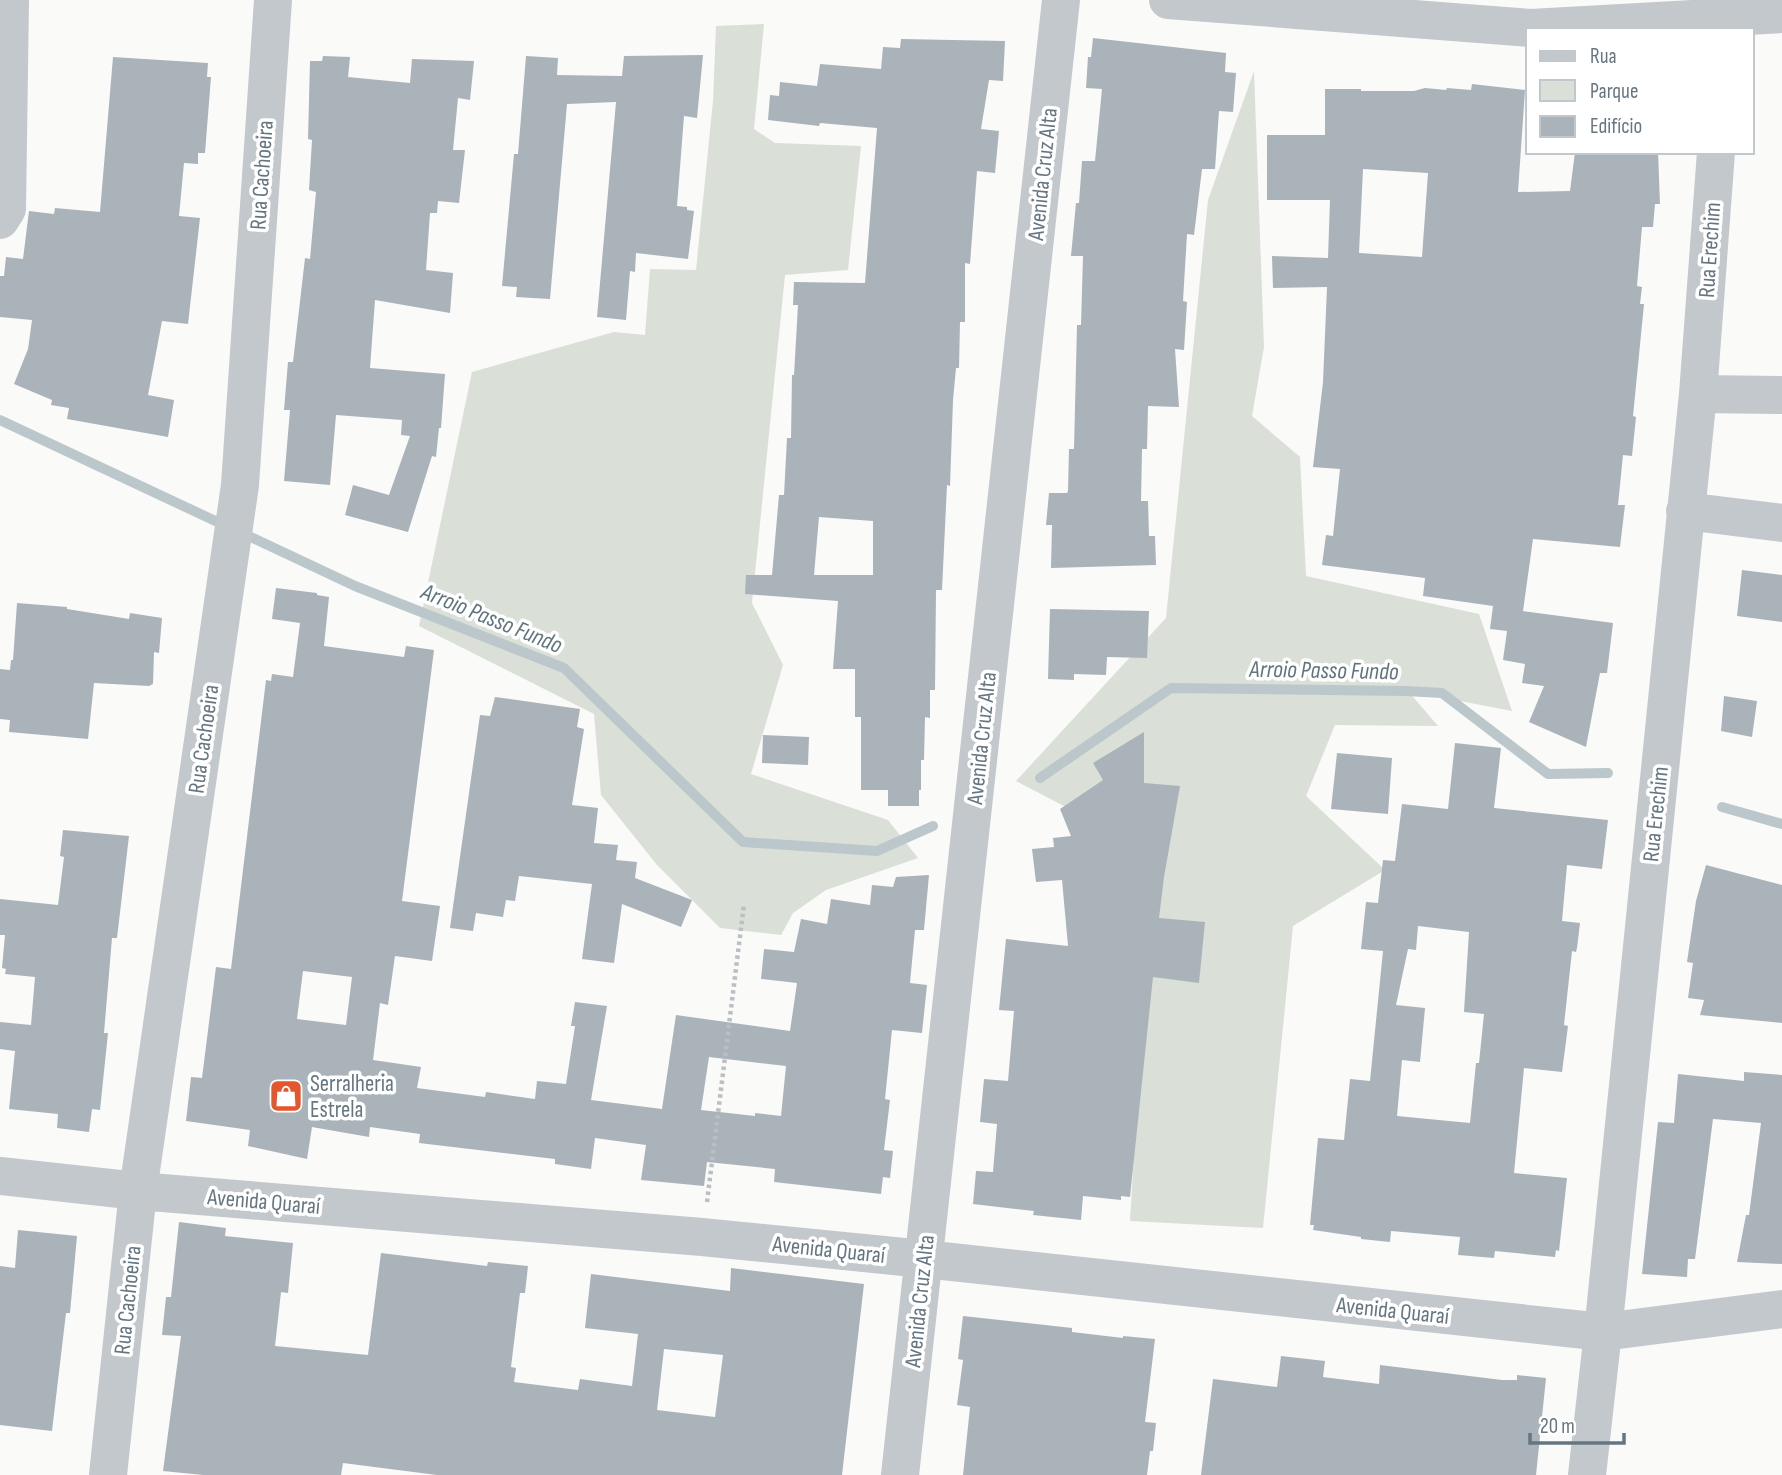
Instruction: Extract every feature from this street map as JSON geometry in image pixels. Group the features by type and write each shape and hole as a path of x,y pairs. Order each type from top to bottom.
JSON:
{"street":[{"path":"0,220 6,209 10,0"},
{"name":"Rua Cachoeira","path":"108,1475 138,1191 240,485 273,0"},
{"name":"Avenida Cruz Alta","path":"900,1475 1061,0"},
{"path":"1188,1 1531,28 1782,14"},
{"name":"Rua Erechim","path":"1587,1475 1698,394 1716,154"},
{"path":"1698,394 1782,395"},
{"path":"1685,511 1782,523"},
{"name":"Avenida Quaraí","path":"0,1176 138,1191 688,1236 1603,1332 1782,1309"}],"path":[{"path":"710,1178 744,904"}],"green space":[{"path":"764,24 754,129 775,143 861,146 848,270 785,275 752,603 783,665 751,774 888,820 918,858 826,890 793,913 781,935 720,928 657,865 601,795 594,714 419,626 472,372 614,332 645,335 650,269 696,270 713,101 716,26"},
{"path":"1254,71 1264,347 1252,416 1300,457 1306,576 1479,614 1512,711 1408,691 1438,726 1335,725 1306,796 1385,870 1293,926 1263,1228 1130,1221 1152,852 1016,781 1166,618 1208,200"}],"building":[{"path":"1093,38 1226,53 1225,72 1236,73 1233,112 1219,111 1215,169 1202,169 1194,235 1187,234 1183,301 1187,302 1184,350 1175,349 1179,407 1148,406 1147,449 1142,449 1141,501 1148,501 1149,536 1155,536 1156,565 1051,568 1052,525 1046,525 1049,493 1067,493 1069,449 1074,449 1077,325 1081,325 1083,256 1071,256 1082,161 1095,161 1102,89 1086,88 1088,57 1091,57"},
{"path":"901,39 1005,41 1003,81 989,80 981,129 999,131 995,173 977,171 970,264 965,263 965,322 960,322 959,368 956,368 953,400 942,590 936,590 935,690 930,690 930,718 925,717 919,806 888,806 888,790 861,790 861,717 855,717 855,669 833,669 838,601 745,594 746,575 772,575 779,495 784,495 787,438 791,438 792,375 798,305 793,305 794,282 865,283 877,128 820,123 819,126 768,120 770,95 779,96 780,82 817,86 820,64 881,69 883,47 900,48","holes":["819,517 873,521 873,575 814,575"]},
{"path":"703,55 697,118 684,116 677,206 694,211 688,259 636,253 635,272 630,271 626,320 597,317 616,102 567,104 550,299 516,297 517,287 502,286 514,154 518,154 526,56 558,58 557,75 622,76 624,56"},
{"path":"323,56 350,57 348,77 410,83 412,59 474,61 470,100 458,98 453,150 465,150 459,203 438,201 437,213 430,213 426,270 453,273 450,313 375,300 370,368 445,374 436,457 432,456 408,532 345,515 353,485 389,495 410,436 401,435 402,420 336,415 330,485 284,481 290,410 284,410 288,362 293,362 305,258 310,259 316,192 309,190 312,140 308,139 310,61 322,61"},
{"path":"113,57 208,63 207,77 211,77 205,153 198,153 198,164 184,163 179,216 200,218 188,324 162,321 148,395 174,400 168,437 67,419 69,408 51,405 52,400 14,384 28,349 32,320 0,317 0,276 4,276 6,257 23,259 29,211 54,214 55,208 100,212"},
{"path":"1472,84 1525,90 1518,192 1570,191 1575,154 1658,154 1660,204 1655,204 1653,227 1642,227 1637,286 1642,287 1640,304 1644,304 1633,416 1636,417 1632,456 1623,455 1618,505 1625,505 1620,547 1533,539 1523,611 1613,623 1607,673 1600,673 1586,747 1529,722 1544,686 1522,683 1525,664 1503,660 1507,631 1490,629 1493,606 1423,596 1425,578 1322,565 1326,535 1333,536 1340,469 1313,467 1323,382 1327,287 1273,288 1272,256 1328,258 1330,200 1267,200 1267,135 1325,135 1325,89 1414,91 1447,88 1471,90","holes":["1363,169 1428,173 1422,257 1359,253"]},
{"path":"1742,570 1782,575 1782,622 1737,616"},
{"path":"276,588 317,593 329,597 324,646 404,657 406,646 434,650 402,901 440,906 432,961 395,956 388,1005 380,1003 373,1060 421,1067 417,1088 485,1097 486,1092 535,1099 537,1081 566,1084 575,1026 571,1026 575,1002 607,1006 591,1100 662,1109 676,1015 790,1031 797,983 761,979 764,949 794,952 801,919 827,924 831,899 870,905 872,885 893,887 896,877 929,875 924,930 915,930 910,983 927,985 922,1033 892,1030 885,1099 890,1100 884,1150 893,1151 890,1178 883,1177 881,1194 774,1182 775,1169 707,1162 704,1186 641,1180 646,1145 595,1138 591,1169 555,1164 555,1159 419,1143 420,1134 370,1127 369,1137 312,1127 307,1159 248,1146 250,1130 186,1121 191,1077 202,1078 216,967 231,969 266,680 271,681 272,674 293,677 300,623 272,619","holes":["303,971 352,977 346,1025 297,1019","709,1057 786,1066 781,1116 701,1110"]},
{"path":"17,603 67,607 129,619 130,613 162,618 159,653 154,652 153,684 94,683 88,739 9,732 10,720 0,719 0,669 10,670 13,660"},
{"path":"1050,609 1149,611 1147,658 1107,657 1106,675 1074,674 1074,680 1048,679"},
{"path":"1724,696 1757,701 1752,737 1721,731"},
{"path":"495,697 580,709 577,727 584,729 572,805 598,808 594,843 618,845 616,860 637,862 635,878 692,900 681,927 622,904 614,963 582,959 592,884 519,876 515,901 506,900 503,917 476,913 473,931 450,928 480,715 490,716"},
{"path":"1144,732 1144,783 1180,786 1159,918 1205,922 1199,983 1153,977 1130,1197 1121,1196 1121,1200 1083,1196 1081,1220 973,1204 976,1171 993,1172 997,1124 980,1122 984,1079 1008,1081 1014,1011 999,1010 1006,939 1068,946 1062,880 1036,882 1032,849 1054,847 1053,838 1071,836 1060,809 1103,780 1093,763"},
{"path":"763,735 809,737 808,765 762,763"},
{"path":"1455,743 1501,748 1494,808 1608,820 1602,869 1567,865 1562,921 1580,923 1576,952 1572,951 1564,1025 1568,1026 1562,1072 1524,1068 1514,1173 1567,1178 1559,1251 1556,1250 1555,1257 1495,1251 1494,1258 1458,1255 1460,1237 1391,1231 1390,1242 1313,1230 1314,1225 1310,1225 1318,1138 1344,1140 1350,1079 1370,1081 1383,951 1361,949 1366,902 1378,903 1383,860 1395,861 1402,804 1448,809","holes":["1418,926 1469,932 1464,1012 1484,1014 1470,1123 1397,1116 1402,1060 1420,1062 1425,1008 1396,1005 1408,949 1416,950"]},
{"path":"1337,753 1392,758 1388,814 1331,809"},
{"path":"63,830 129,836 117,938 112,938 104,1033 108,1033 100,1110 92,1109 89,1132 57,1128 58,1114 9,1109 15,1051 0,1049 0,1022 31,1025 35,977 5,974 6,969 2,968 5,935 0,935 0,899 58,905 64,857 60,856"},
{"path":"1706,865 1782,885 1782,1023 1700,1015 1704,1000 1688,998 1693,963 1687,962 1696,901"},
{"path":"1744,1072 1782,1075 1782,1264 1737,1262 1746,1215 1749,1215 1761,1123 1713,1119 1695,1259 1688,1259 1687,1277 1642,1274 1658,1122 1674,1123 1678,1074 1744,1081"},
{"path":"179,1222 226,1228 225,1236 293,1243 288,1293 281,1292 275,1346 368,1355 381,1253 487,1266 488,1262 528,1266 525,1293 520,1293 511,1367 516,1368 514,1382 578,1390 580,1379 632,1386 638,1334 585,1328 591,1274 730,1291 731,1268 864,1284 842,1475 437,1475 343,1463 341,1475 203,1475 163,1471 181,1336 162,1335 166,1297 171,1297","holes":["664,1349 723,1355 715,1417 657,1410"]},
{"path":"18,1230 77,1236 70,1313 66,1313 52,1431 0,1425 0,1266 15,1268"},
{"path":"963,1316 1072,1328 1072,1332 1155,1339 1145,1422 1156,1423 1147,1475 963,1475 970,1407 957,1405 963,1360 958,1359"},
{"path":"1281,1356 1325,1361 1323,1377 1379,1384 1380,1365 1502,1380 1517,1380 1517,1375 1546,1378 1536,1475 1201,1475 1213,1379 1277,1387"}],"waterway":[{"name":"Arroio Passo Fundo","path":"0,420 226,526"},
{"name":"Arroio Passo Fundo","path":"240,532 355,586 564,668 743,842 877,851 933,826"},
{"name":"Arroio Passo Fundo","path":"1040,778 1171,688 1442,693 1548,774 1608,773"},
{"name":"Arroio Passo Fundo","path":"1722,807 1782,824"}],"place":[{"name":"Serralheria Estrela","path":"286,1096"}]}
